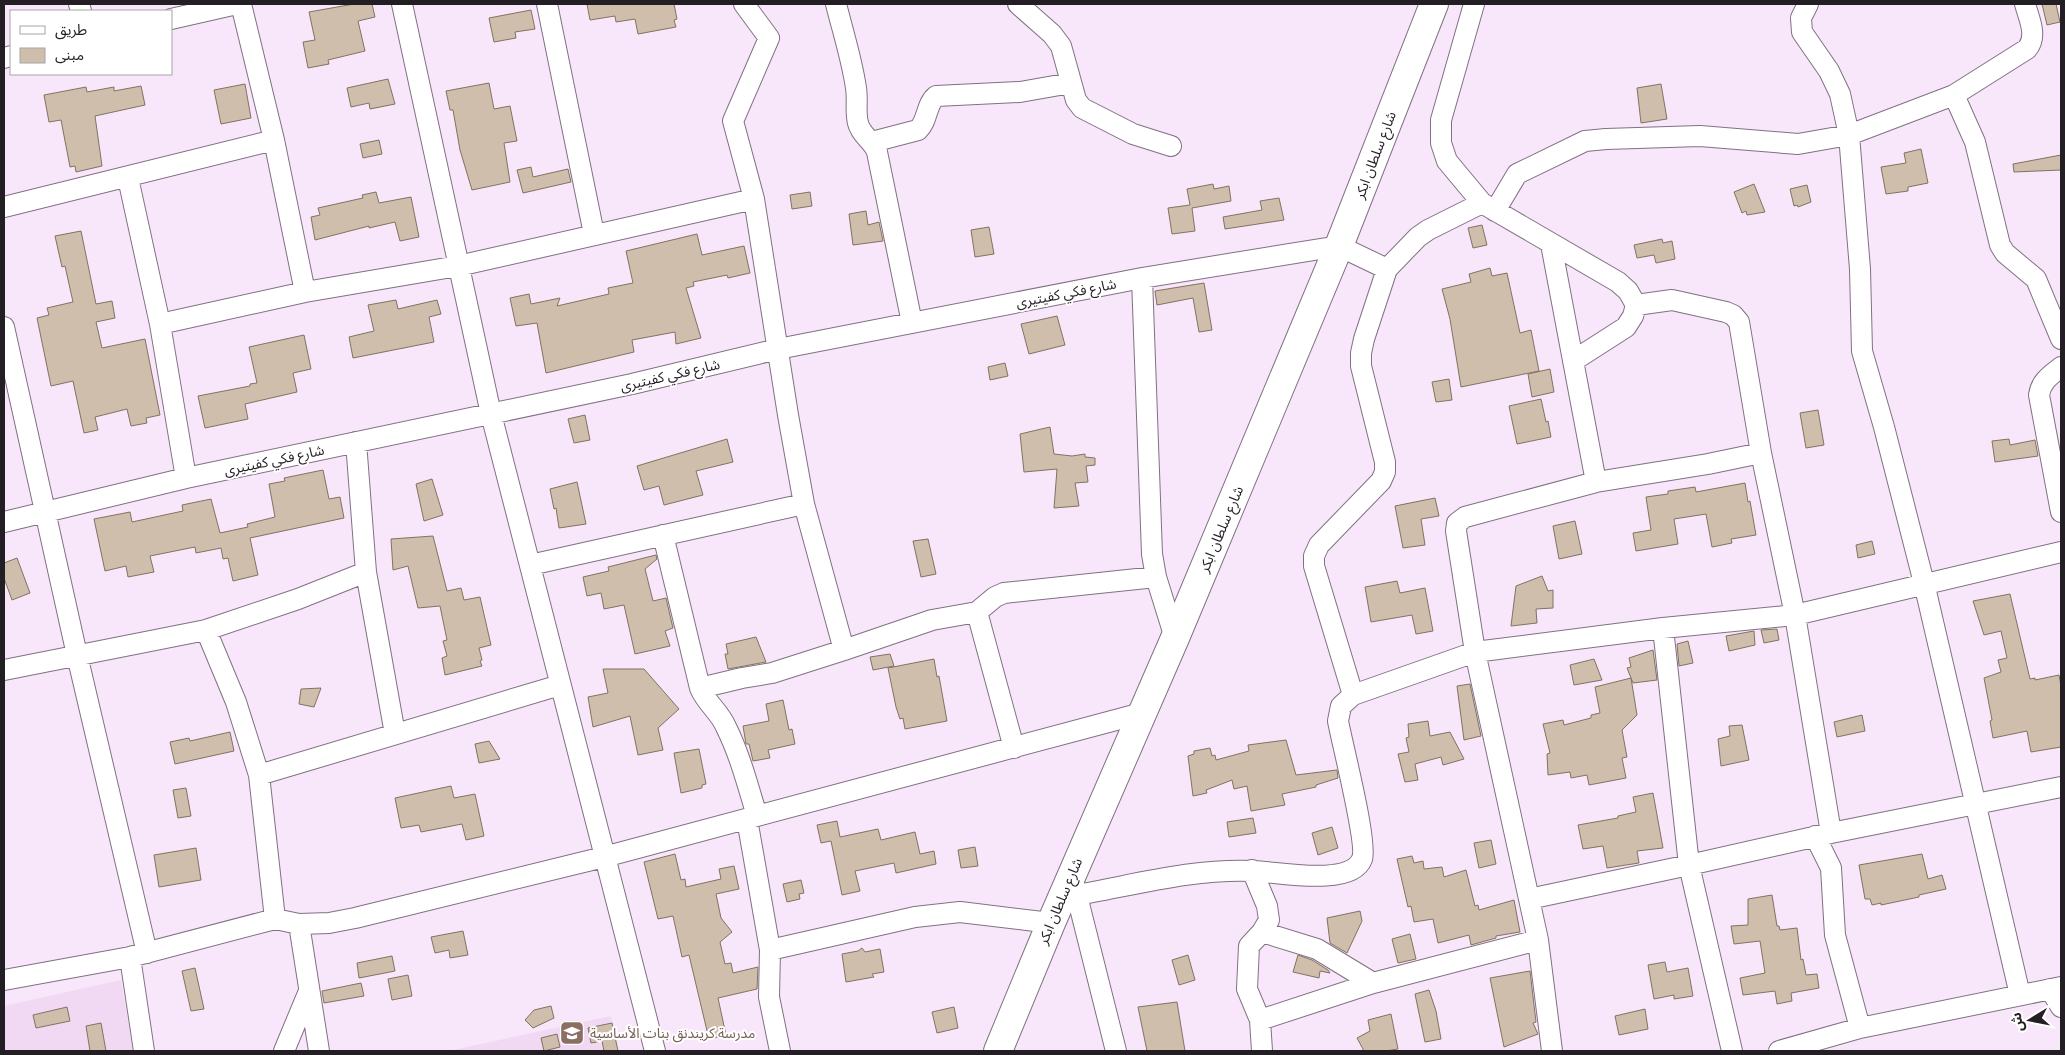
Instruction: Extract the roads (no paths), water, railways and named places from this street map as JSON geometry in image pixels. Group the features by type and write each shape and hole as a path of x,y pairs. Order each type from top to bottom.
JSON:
{"highway":[{"name":"شارع سلطان ابكر","path":"998,1051 1051,923 1074,885 1142,713 1340,246 1434,4"}],"street":[{"path":"172,19 237,4"},
{"path":"241,4 274,140 305,292"},
{"path":"402,4 492,414 655,1051"},
{"path":"547,4 594,234"},
{"path":"744,4 769,38 733,121 754,199 804,504 844,650"},
{"path":"836,4 854,73 857,91 857,120 860,130 872,142 877,152 912,323"},
{"path":"1018,4 1052,34 1060,46 1076,100 1082,108 1132,134 1171,146"},
{"path":"1474,4 1441,120 1441,143 1448,161 1488,207 1618,282 1628,291 1636,306 1631,322 1626,327 1573,361"},
{"path":"1808,4 1801,18 1802,32 1829,71 1840,94 1849,136 1860,269 1862,351 1884,427 1924,583 2020,996"},
{"path":"1353,695 1314,566 1314,556 1319,545 1381,481 1384,472 1385,462 1362,366 1361,353 1387,269 1418,237 1428,230 1488,207 1517,174 1585,141 1700,136 1792,144 1849,136 1954,95 2027,49 2034,38 2025,4"},
{"path":"872,142 918,130 922,126 932,99 936,96 1020,92 1071,83"},
{"path":"1954,95 1974,142 2000,245 2005,253 2036,279 2061,339"},
{"path":"4,207 128,178 274,140"},
{"path":"128,178 160,324 186,478"},
{"path":"160,324 305,292 458,266 754,199"},
{"path":"1551,244 1596,482"},
{"path":"1340,246 1387,269"},
{"name":"شارع فكي كفيتيرى","path":"4,522 186,478 632,384 778,349 1142,278 1340,246"},
{"path":"1142,278 1152,554 1156,577 1175,638"},
{"path":"1636,306 1672,300 1726,312 1733,315 1739,322 1761,453 1795,615 1823,834 1830,868 1835,936 1860,1028"},
{"path":"4,327 8,362 77,655 139,955 144,1051"},
{"path":"2061,366 2040,387 2039,395 2061,512"},
{"path":"356,442 366,572 395,734"},
{"path":"1552,1051 1538,940 1474,652 1456,531 1457,523 1464,517 1473,514 1596,482 1671,468 1708,464 1761,453"},
{"path":"530,565 804,504"},
{"path":"663,535 703,697 726,726 743,768 752,817 770,950 769,997 780,1051"},
{"path":"1116,1051 1074,885 1252,870 1330,876 1353,870 1362,859 1362,839 1338,721 1341,706 1353,695 1474,652 1663,628 1795,615 2061,552"},
{"path":"4,670 206,630 366,572"},
{"path":"700,688 772,673 932,620 977,612 995,597 1013,591 1156,577"},
{"path":"977,612 1014,748"},
{"path":"1663,628 1689,865 1732,1051"},
{"path":"206,630 236,702 259,775 274,919"},
{"path":"259,775 560,685"},
{"path":"4,980 139,955 274,919 299,924 329,923 355,918 604,857 1142,713"},
{"path":"1529,899 1823,834 2061,787"},
{"path":"1252,870 1267,906 1269,920 1262,932 1249,946 1247,989 1260,1020 1262,1051"},
{"path":"770,950 914,917 938,914 960,912 1051,923"},
{"path":"299,924 319,1051"},
{"path":"1262,932 1317,949 1373,983"},
{"path":"1260,1020 1373,983 1538,940"},
{"path":"1780,1051 1860,1028 2055,988 2061,1007"},
{"path":"284,1051 309,991"}],"place":[{"name":"مدرسة كريندنق بنات الأساسية","path":"572,1033"}]}
